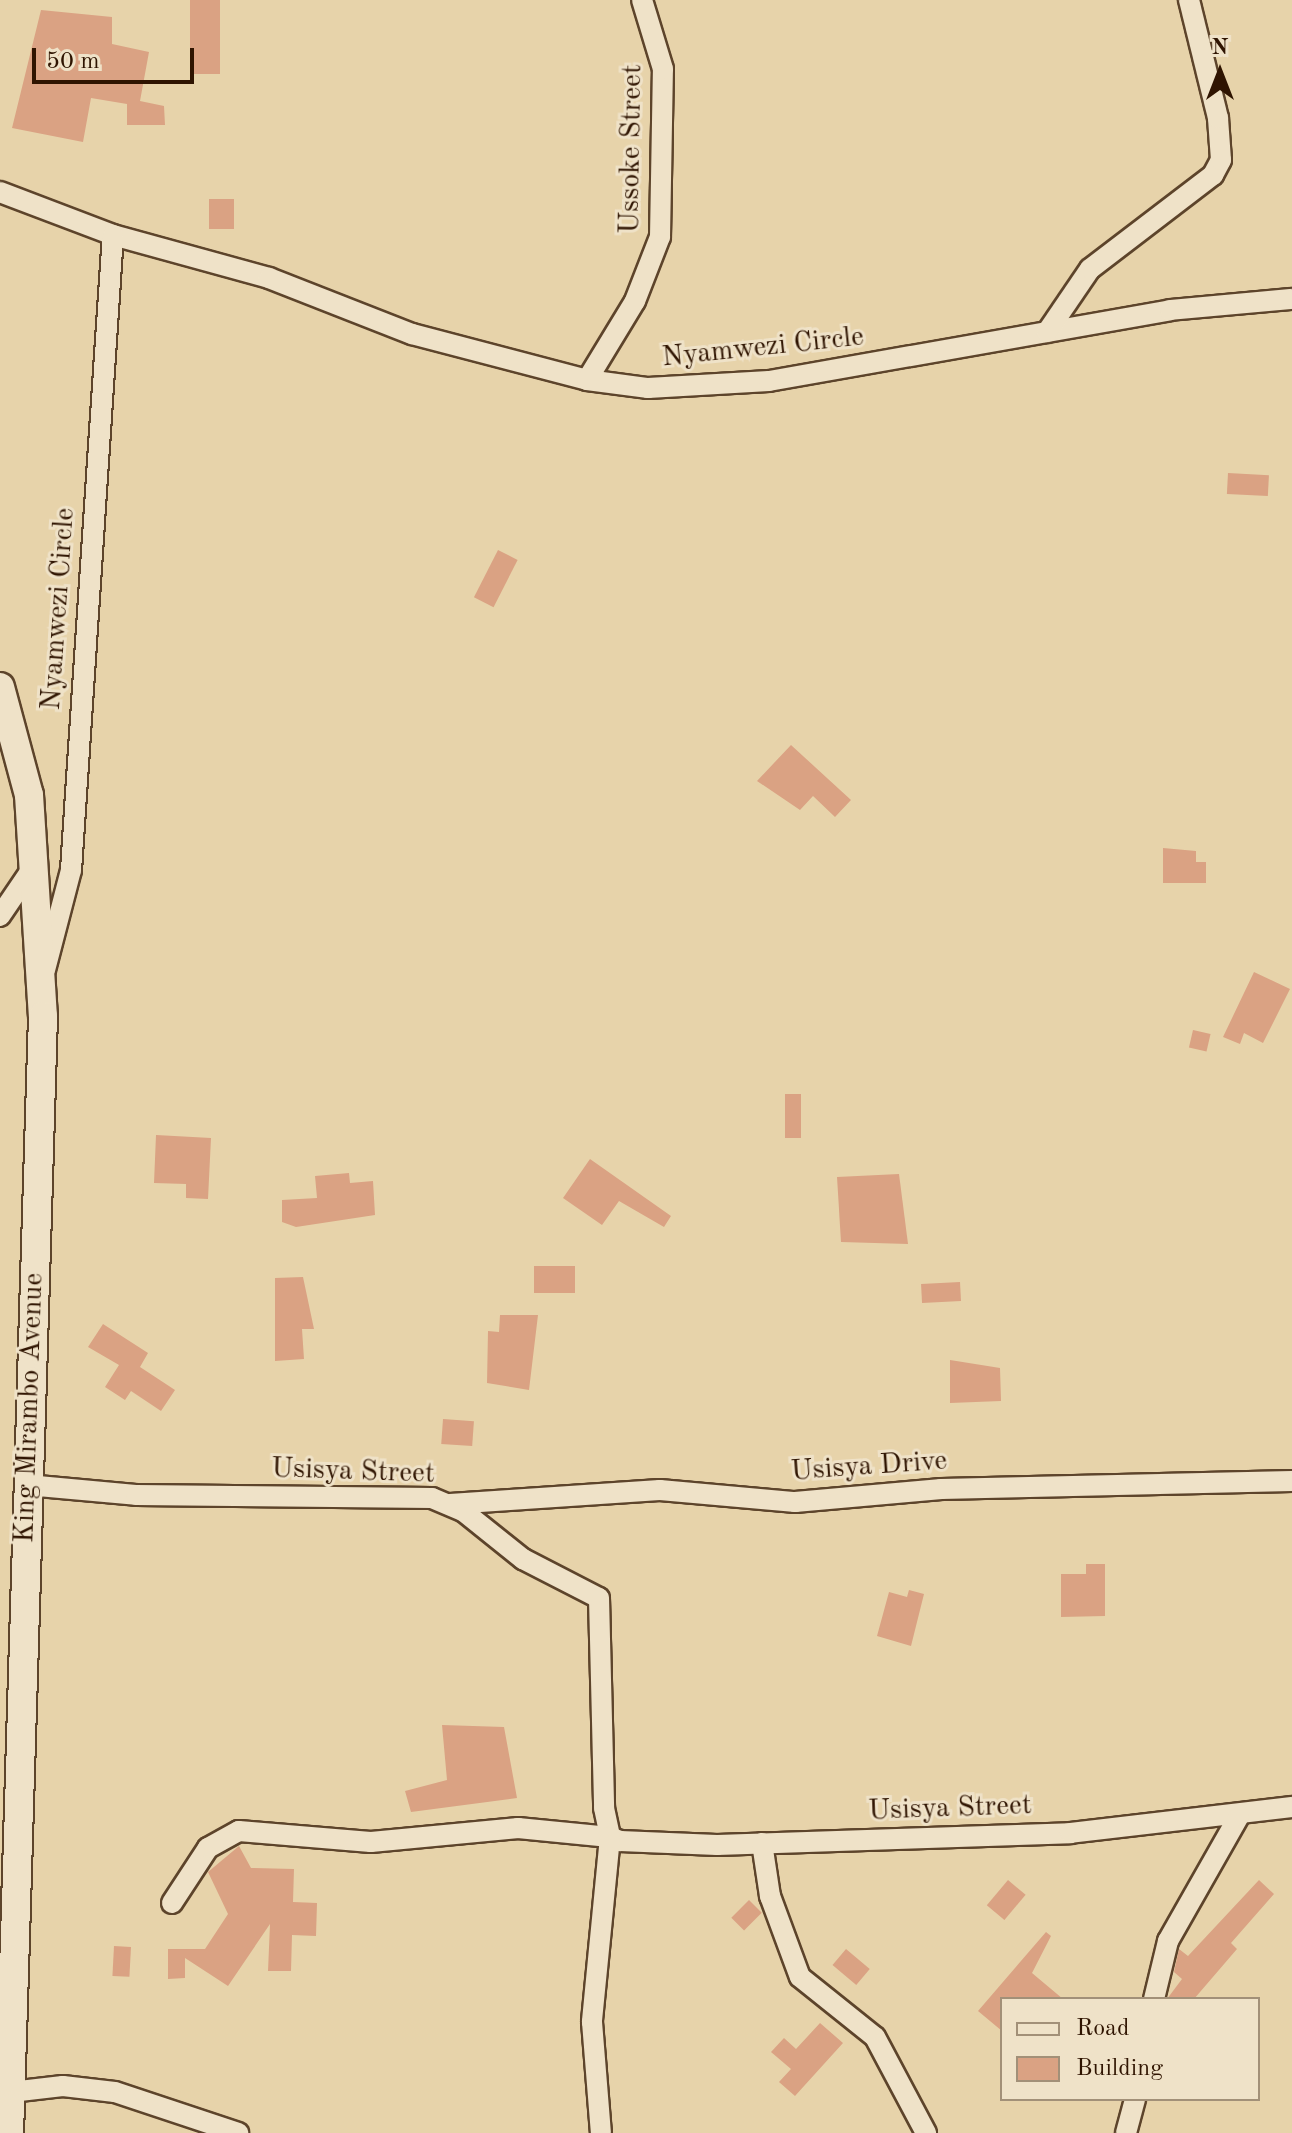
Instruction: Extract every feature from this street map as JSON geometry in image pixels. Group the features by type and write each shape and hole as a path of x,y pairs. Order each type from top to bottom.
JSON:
{"main road":[{"name":"King Mirambo Avenue","path":"0,687 29,795 42,982 9,2133"}],"street":[{"name":"Ussoke Street","path":"587,380 628,314 660,237 662,50 642,0"},
{"path":"1047,332 1090,269 1213,175 1221,160 1218,118 1189,0"},
{"name":"Nyamwezi Circle","path":"0,192 113,235 269,278 412,334 587,380 710,388 1047,332 1292,299"},
{"name":"Nyamwezi Circle","path":"42,982 71,870 113,235"},
{"path":"0,916 36,862"},
{"name":"Usisya Drive","path":"450,1504 660,1490 795,1502 941,1489 1292,1481"},
{"name":"Usisya Street","path":"27,1485 450,1504 523,1559 599,1598 610,1837 592,2022 601,2133"},
{"name":"Usisya Street","path":"610,1837 762,1843 1070,1833 1239,1816 1292,1807"},
{"path":"1154,1997 1168,1941 1239,1816"},
{"path":"172,1903 208,1848 239,1831 371,1842 518,1828 610,1837"},
{"path":"762,1843 770,1896 800,1977 875,2037 926,2133"},
{"path":"11,2092 63,2086 115,2092 238,2133"},
{"path":"1126,2133 1134,2101"}],"building":[{"path":"190,0 220,0 220,74 190,74"},
{"path":"41,10 112,17 112,44 149,52 140,101 164,106 165,125 127,125 127,104 91,98 83,142 12,128"},
{"path":"209,199 234,199 234,229 209,229"},
{"path":"1228,473 1269,475 1268,496 1227,494"},
{"path":"498,550 518,560 494,607 474,597"},
{"path":"791,745 851,800 835,817 813,796 800,810 757,781"},
{"path":"1163,848 1196,851 1196,862 1206,862 1206,883 1163,883"},
{"path":"1254,972 1290,989 1263,1043 1244,1033 1240,1044 1223,1037"},
{"path":"1193,1030 1211,1034 1206,1052 1189,1048"},
{"path":"785,1094 801,1094 801,1138 785,1138"},
{"path":"156,1135 211,1138 208,1199 186,1198 186,1184 154,1183"},
{"path":"590,1159 671,1216 664,1227 619,1201 602,1225 563,1198"},
{"path":"349,1173 350,1183 373,1181 375,1215 296,1227 282,1222 282,1200 317,1198 315,1176"},
{"path":"899,1174 908,1244 841,1242 837,1177"},
{"path":"534,1266 575,1266 575,1293 534,1293"},
{"path":"303,1277 314,1329 302,1329 304,1359 275,1361 275,1278"},
{"path":"960,1282 961,1301 922,1303 921,1284"},
{"path":"500,1315 538,1315 529,1390 487,1383 488,1331 499,1332"},
{"path":"103,1324 148,1353 140,1367 175,1390 161,1411 131,1391 125,1400 105,1387 119,1365 88,1347"},
{"path":"950,1360 1000,1368 1001,1401 950,1403"},
{"path":"443,1419 474,1421 472,1446 441,1444"},
{"path":"1086,1564 1105,1564 1105,1616 1061,1617 1061,1574 1086,1574"},
{"path":"909,1590 924,1594 911,1646 877,1636 889,1592 907,1597"},
{"path":"442,1725 504,1727 517,1798 411,1812 405,1791 447,1780"},
{"path":"239,1846 251,1868 294,1869 293,1902 317,1903 316,1936 292,1935 291,1971 268,1971 270,1924 228,1986 185,1958 185,1978 168,1979 168,1949 205,1949 228,1914 208,1872"},
{"path":"1008,1880 1026,1895 1004,1920 987,1905"},
{"path":"1259,1880 1274,1894 1231,1943 1237,1949 1196,1997 1168,1997 1182,1979 1174,1972 1179,1949 1188,1956"},
{"path":"749,1900 762,1913 744,1930 731,1918"},
{"path":"1046,1932 1051,1936 1032,1973 1061,1997 1000,1997 1000,2029 978,2011"},
{"path":"114,1946 131,1947 129,1977 112,1976"},
{"path":"846,1949 870,1969 856,1985 833,1965"},
{"path":"820,2023 843,2043 795,2096 779,2082 791,2069 771,2052 784,2038 796,2049"}]}
